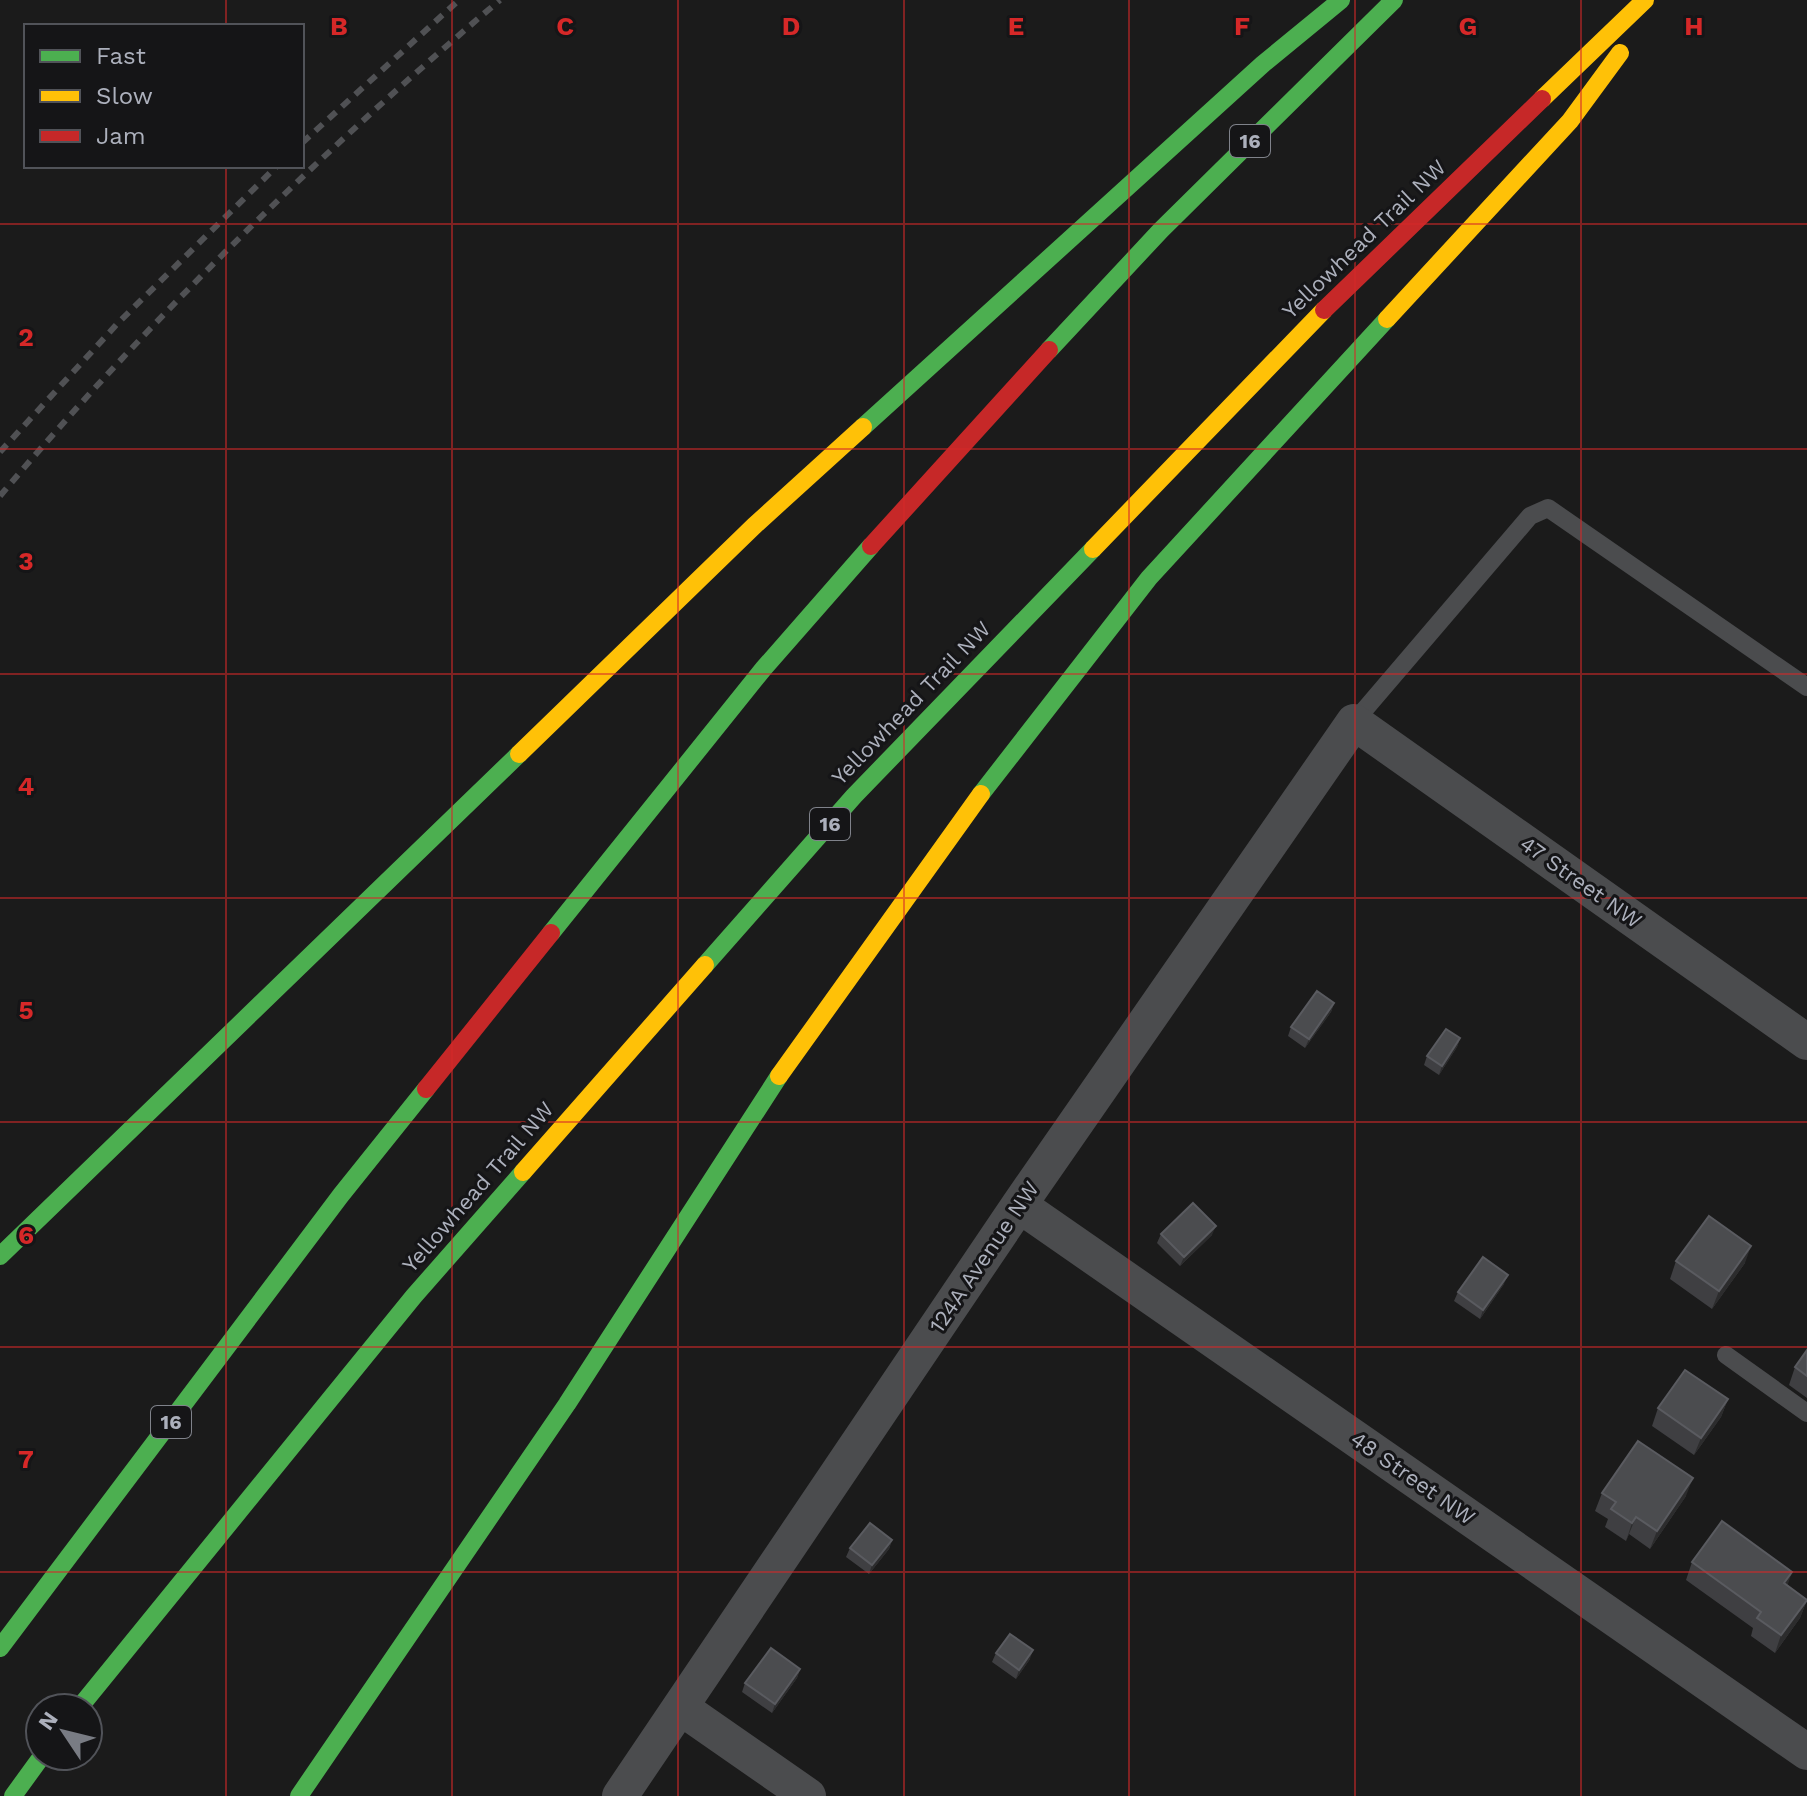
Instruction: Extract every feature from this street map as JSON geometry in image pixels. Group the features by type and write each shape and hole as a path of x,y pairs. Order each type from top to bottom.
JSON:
{"highway":[{"path":"0,1256 754,526 1263,64 1341,0"},
{"name":"16","path":"0,1648 341,1195 764,668 957,448 1161,230 1394,0"},
{"name":"Yellowhead Trail NW","path":"92,1692 213,1539 414,1296 854,796 1352,281 1645,0"},
{"path":"299,1796 567,1404 751,1116 897,906 1032,725 1149,578 1570,121 1660,0"},
{"path":"13,1796 30,1772"}],"street":[{"name":"47 Street NW","path":"1354,722 1807,1042"},
{"name":"124A Avenue NW","path":"620,1796 1019,1205 1354,722"},
{"name":"48 Street NW","path":"1019,1205 1807,1752"},
{"path":"680,1707 808,1796"}],"lane":[{"path":"1354,722 1530,516 1548,508 1807,687"},
{"path":"1726,1355 1807,1413"}],"building":[{"path":"1317,991 1334,1003 1309,1039 1291,1027"},
{"path":"1446,1029 1460,1038 1442,1066 1427,1056"},
{"path":"1193,1203 1216,1226 1184,1257 1161,1234"},
{"path":"1709,1216 1751,1246 1719,1291 1676,1261"},
{"path":"1483,1257 1508,1275 1483,1310 1458,1292"},
{"path":"1807,1350 1807,1376 1795,1367"},
{"path":"1685,1370 1728,1399 1701,1438 1658,1408"},
{"path":"1638,1441 1693,1478 1657,1531 1636,1517 1632,1523 1611,1509 1616,1502 1602,1493"},
{"path":"1722,1521 1792,1572 1784,1583 1807,1600 1781,1635 1757,1618 1761,1612 1692,1562"},
{"path":"870,1523 892,1540 872,1565 850,1548"},
{"path":"1010,1634 1033,1650 1019,1670 996,1653"},
{"path":"771,1648 800,1669 775,1704 745,1683"}],"railway":[{"path":"304,141 459,0"},
{"path":"0,496 117,364 240,238 368,116 500,0"},
{"path":"0,452 118,323 275,168"}],"traffic: fast":[{"path":"863,427 1263,64 1341,0"},
{"path":"1049,350 1161,230 1394,0"},
{"path":"981,794 1149,578 1387,319"},
{"path":"551,933 764,668 871,546"},
{"path":"705,965 854,796 1093,549"},
{"path":"0,1256 519,754"},
{"path":"299,1796 567,1404 779,1076"},
{"path":"0,1648 341,1195 426,1089"},
{"path":"92,1692 414,1296 523,1172"},
{"path":"13,1796 30,1772"}],"traffic: slow":[{"path":"1542,99 1645,0"},
{"path":"1387,319 1570,121 1620,53"},
{"path":"1093,549 1324,310"},
{"path":"519,754 754,526 863,427"},
{"path":"779,1076 981,794"},
{"path":"523,1172 705,965"}],"traffic: jam":[{"path":"1324,310 1542,99"},
{"path":"871,546 1049,350"},
{"path":"426,1089 551,933"}]}
